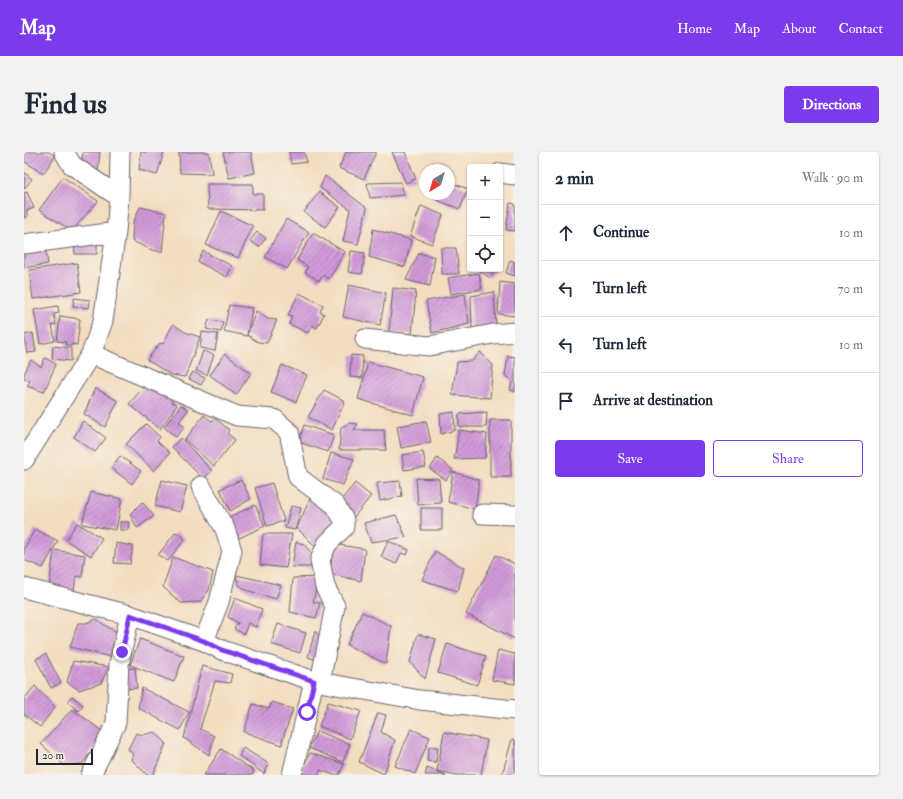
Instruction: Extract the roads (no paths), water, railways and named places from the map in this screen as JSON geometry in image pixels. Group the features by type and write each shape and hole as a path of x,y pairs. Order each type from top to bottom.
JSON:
{"street":[{"path":"64,152 72,165 119,197"},
{"path":"24,460 91,354 103,320 116,232 119,197 120,152"},
{"path":"503,173 515,175"},
{"path":"24,244 116,232"},
{"path":"365,340 429,346 492,334 515,332"},
{"path":"91,354 237,416 274,419 290,432 298,477 335,506 344,520 344,527 327,544 320,560 325,587 335,606 317,682 292,775"},
{"path":"201,486 225,529 232,551 218,602 204,641"},
{"path":"482,514 515,515"},
{"path":"24,588 130,615 204,641 222,650 317,682 420,700 515,710"},
{"path":"91,775 116,723 119,664 130,615"}]}
